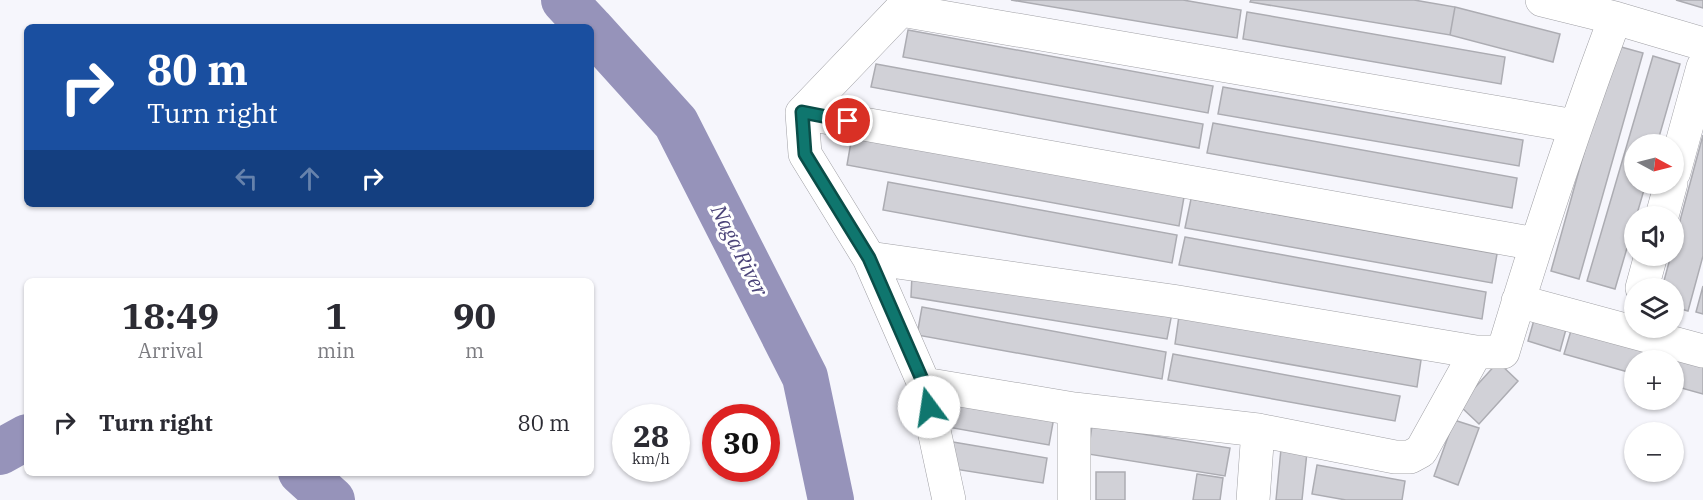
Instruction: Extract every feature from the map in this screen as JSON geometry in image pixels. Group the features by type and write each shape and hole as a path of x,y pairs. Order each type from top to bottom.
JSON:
{"street":[{"path":"1542,0 1583,5 1615,18 1703,44"},
{"path":"949,500 924,384 869,258 805,154 802,112 906,5 1575,126"},
{"path":"869,258 1172,301 1476,352 1503,352 1575,126 1615,18"},
{"path":"1684,136 1703,67"},
{"path":"802,112 1536,244"},
{"path":"1518,301 1624,321"},
{"path":"1670,338 1703,351"},
{"path":"924,384 1074,409 1258,430 1410,457 1421,451 1476,352"},
{"path":"1074,409 1074,500"},
{"path":"1253,500 1258,430"}],"building":[{"path":"1011,0 1183,0 1241,10 1237,38"},
{"path":"1251,0 1414,0 1455,7 1450,35 1250,2"},
{"path":"1676,0 1703,0 1703,8"},
{"path":"1455,7 1560,34 1553,62 1450,35"},
{"path":"1247,12 1505,57 1501,84 1243,39"},
{"path":"908,30 1213,86 1208,113 903,57"},
{"path":"1614,45 1643,53 1579,279 1551,271"},
{"path":"1653,56 1680,64 1660,134 1630,134"},
{"path":"876,64 1203,124 1199,148 871,87"},
{"path":"1223,87 1523,140 1519,166 1218,114"},
{"path":"1213,123 1517,178 1512,208 1207,153"},
{"path":"1703,135 1703,256 1688,311 1684,310 1684,278 1665,278 1668,266 1684,266 1684,206"},
{"path":"852,136 1184,197 1179,226 847,165"},
{"path":"1624,155 1624,194 1643,194 1639,206 1624,206 1624,258 1615,289 1587,281"},
{"path":"888,182 1177,235 1172,263 883,210"},
{"path":"1191,199 1497,254 1492,283 1185,228"},
{"path":"1185,237 1486,292 1482,319 1179,265"},
{"path":"912,274 1173,308 1167,339 911,297"},
{"path":"1703,286 1703,314 1696,312"},
{"path":"922,307 1166,352 1162,379 917,335"},
{"path":"1536,313 1568,322 1560,351 1528,341"},
{"path":"1179,316 1421,360 1417,387 1175,344"},
{"path":"1573,324 1662,350 1624,350 1624,371 1564,354"},
{"path":"1173,354 1400,396 1395,421 1168,380"},
{"path":"1684,356 1703,362 1703,394 1684,389"},
{"path":"1498,362 1518,381 1479,424 1459,405"},
{"path":"946,399 1054,417 1049,445 942,426"},
{"path":"1454,420 1479,428 1458,485 1434,476"},
{"path":"1092,426 1230,448 1225,476 1088,454"},
{"path":"953,442 1047,458 1043,483 948,468"},
{"path":"1281,449 1307,452 1302,500 1276,500"},
{"path":"1317,465 1405,481 1402,500 1346,500 1312,494"},
{"path":"1096,472 1125,472 1125,500 1096,500"},
{"path":"1197,474 1223,478 1220,500 1193,500"}],"waterway":[{"name":"Naga River","path":"564,0 586,24"},
{"name":"Naga River","path":"594,32 676,123 805,377 831,500"},
{"name":"Naga River","path":"0,452 24,439"},
{"name":"Naga River","path":"305,476 332,500"}],"route":[{"path":"848,121 802,112 805,154 869,258 924,384 929,407"}]}
